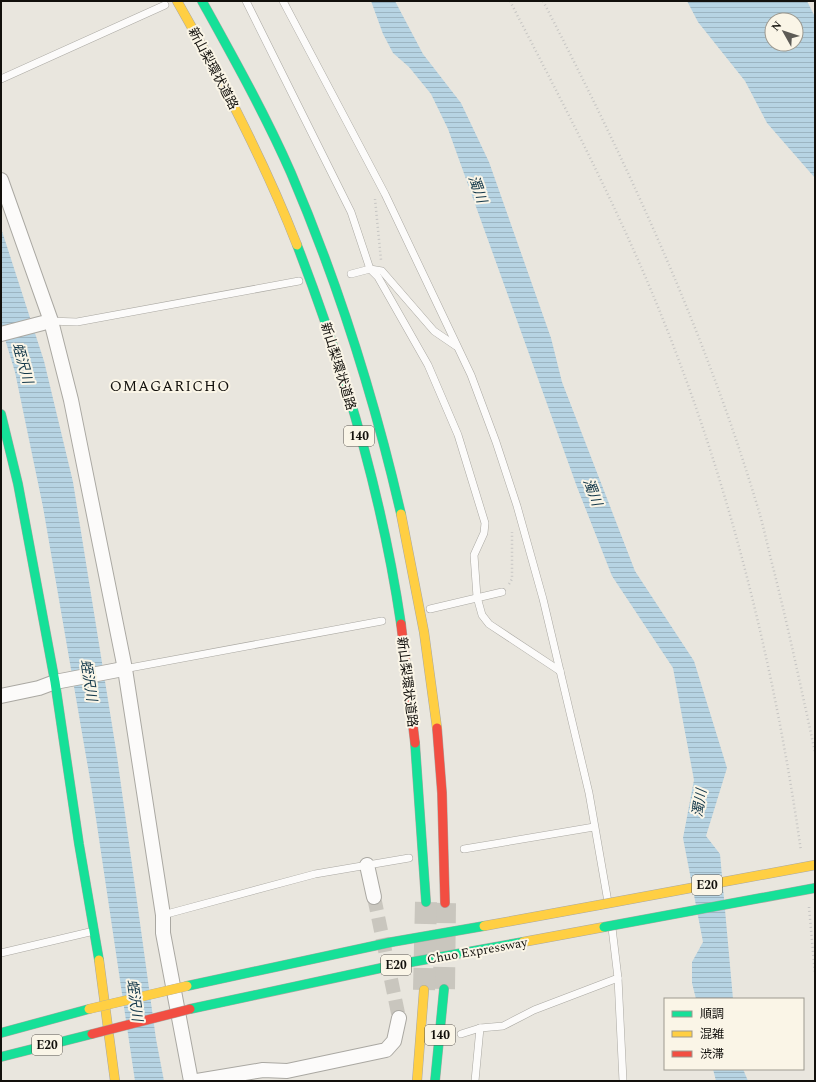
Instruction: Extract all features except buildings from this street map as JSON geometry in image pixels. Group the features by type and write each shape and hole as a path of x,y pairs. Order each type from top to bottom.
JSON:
{"main road":[{"name":"新山梨環状道路","path":"177,1 230,96 268,177 303,260 331,336 353,409 392,569 405,654 415,735 422,821 426,902"},
{"name":"新山梨環状道路","path":"202,1 251,90 314,231 351,328 375,406 397,490 413,563 427,650 437,730 443,818 445,903"},
{"path":"1,414 18,484 58,681 79,844 95,931 115,1081"},
{"name":"Chuo Expressway","path":"1,1033 187,986 392,942 815,865"},
{"name":"Chuo Expressway","path":"1,1057 190,1009 395,965 815,888"},
{"name":"140","path":"417,1081 424,990"},
{"name":"140","path":"435,1081 444,990"}],"street":[{"path":"1,180 71,400 122,670 162,915 163,934 191,1081"},
{"path":"1,334 47,322"},
{"path":"1,696 39,688 58,681 122,670"},
{"path":"367,865 374,897"},
{"path":"197,1081 263,1070 287,1071 386,1050 398,1042 399,1018"}],"lane":[{"path":"246,1 351,212 370,270 378,276 428,365 458,435 485,523 484,533 474,555 477,597 482,615 489,624 560,671"},
{"path":"283,1 385,194 470,375 494,434 517,506 543,599 589,793 610,914 618,978 623,1081"},
{"path":"1,79 165,5"},
{"path":"350,274 370,270 382,271 434,331 457,347"},
{"path":"47,322 77,322 298,281"},
{"path":"430,609 502,592"},
{"path":"122,670 382,621"},
{"path":"464,849 594,827"},
{"path":"162,915 315,874 409,858"},
{"path":"1,953 95,931"},
{"path":"461,1034 480,1028 503,1026 534,1010 618,978"},
{"path":"475,1081 480,1028"}],"path":[{"path":"510,1 621,222 654,296 688,389 727,504 763,640 796,818 801,856"},
{"path":"543,1 624,163 672,269 710,367 757,505 791,641 815,752"},
{"path":"375,195 382,271"},
{"path":"502,592 512,579 512,529"},
{"path":"808,903 815,974"}],"water":[{"name":"濁川","path":"371,1 395,1 423,54 461,103 489,162 551,338 562,382 635,571 694,661 727,768 706,836 720,854 733,998 696,998 692,983 692,962 703,942 683,838 694,780 673,668 612,576 577,487 448,129 431,94 409,67 393,53 383,34"},
{"path":"687,1 807,1 815,17 815,178 767,123 745,81 698,22"},
{"name":"蛭沢川","path":"1,228 44,361 73,482 117,756 156,1039 164,1081 135,1081 91,785 43,507 15,372 1,326"},
{"path":"713,1070 743,1070 748,1081 716,1081"}],"tunnel":[{"path":"374,897 399,1018"},
{"path":"424,990 426,902"},
{"path":"444,989 445,903"}],"traffic: fast":[{"path":"202,1 270,129 291,173 308,214 354,341 379,427 401,514"},
{"path":"297,245 346,385 360,432 383,528 401,624"},
{"path":"1,414 18,484 55,682 79,844 99,960"},
{"path":"415,743 426,902"},
{"path":"604,927 815,888"},
{"path":"187,986 392,942 484,926"},
{"path":"190,1009 395,965 523,942"},
{"path":"435,1081 444,989"},
{"path":"1,1033 89,1009"},
{"path":"1,1057 92,1034"}],"traffic: slow":[{"path":"177,1 242,121 271,182 297,245"},
{"path":"401,514 424,632 437,728"},
{"path":"599,905 815,865"},
{"path":"484,926 599,905"},
{"path":"523,942 604,927"},
{"path":"99,960 115,1081"},
{"path":"89,1009 187,986"},
{"path":"417,1081 424,990"}],"traffic: jam":[{"path":"401,624 415,743"},
{"path":"437,728 442,793 445,903"},
{"path":"92,1034 190,1009"}],"district":[{"name":"OMAGARICHO","path":"170,386"}]}
